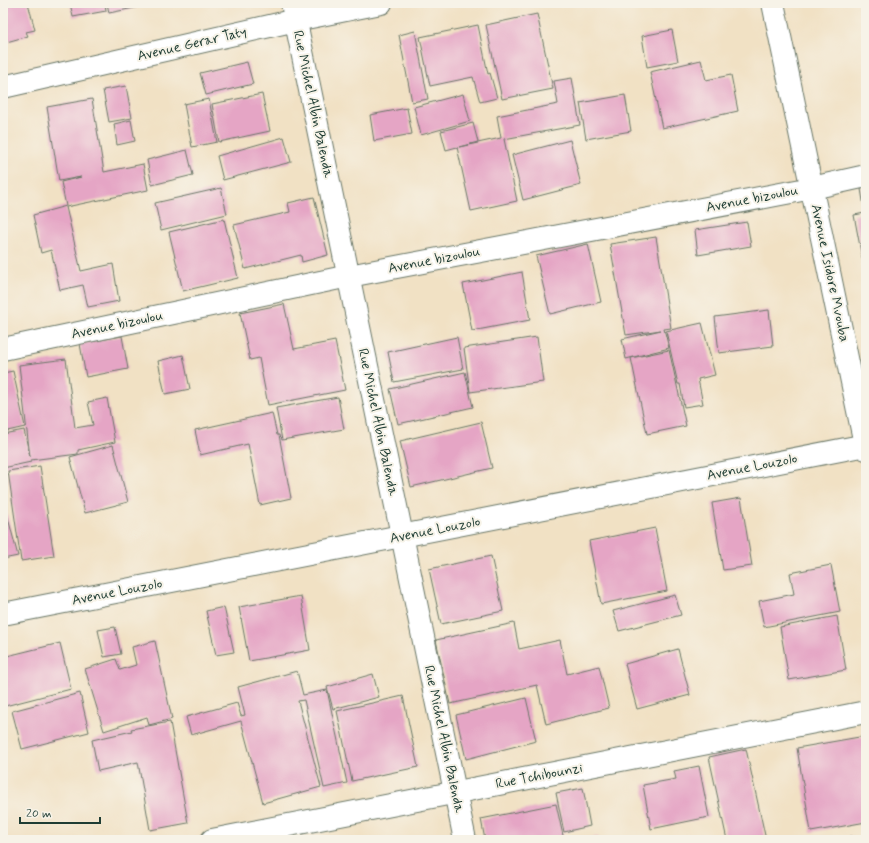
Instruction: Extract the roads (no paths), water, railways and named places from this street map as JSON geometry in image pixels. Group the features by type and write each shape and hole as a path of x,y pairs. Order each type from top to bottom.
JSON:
{"street":[{"name":"Avenue Gerar Taty","path":"3,87 294,11 381,3"},
{"name":"Avenue Isidore Mvouba","path":"773,3 866,446"},
{"name":"Rue Michel Albin Balenda","path":"294,11 464,840"},
{"name":"Avenue bizoulou","path":"3,349 349,276 812,188 866,176"},
{"name":"Avenue Louzolo","path":"3,614 866,446"},
{"name":"Rue Tchibounzi","path":"212,840 866,712"}]}
